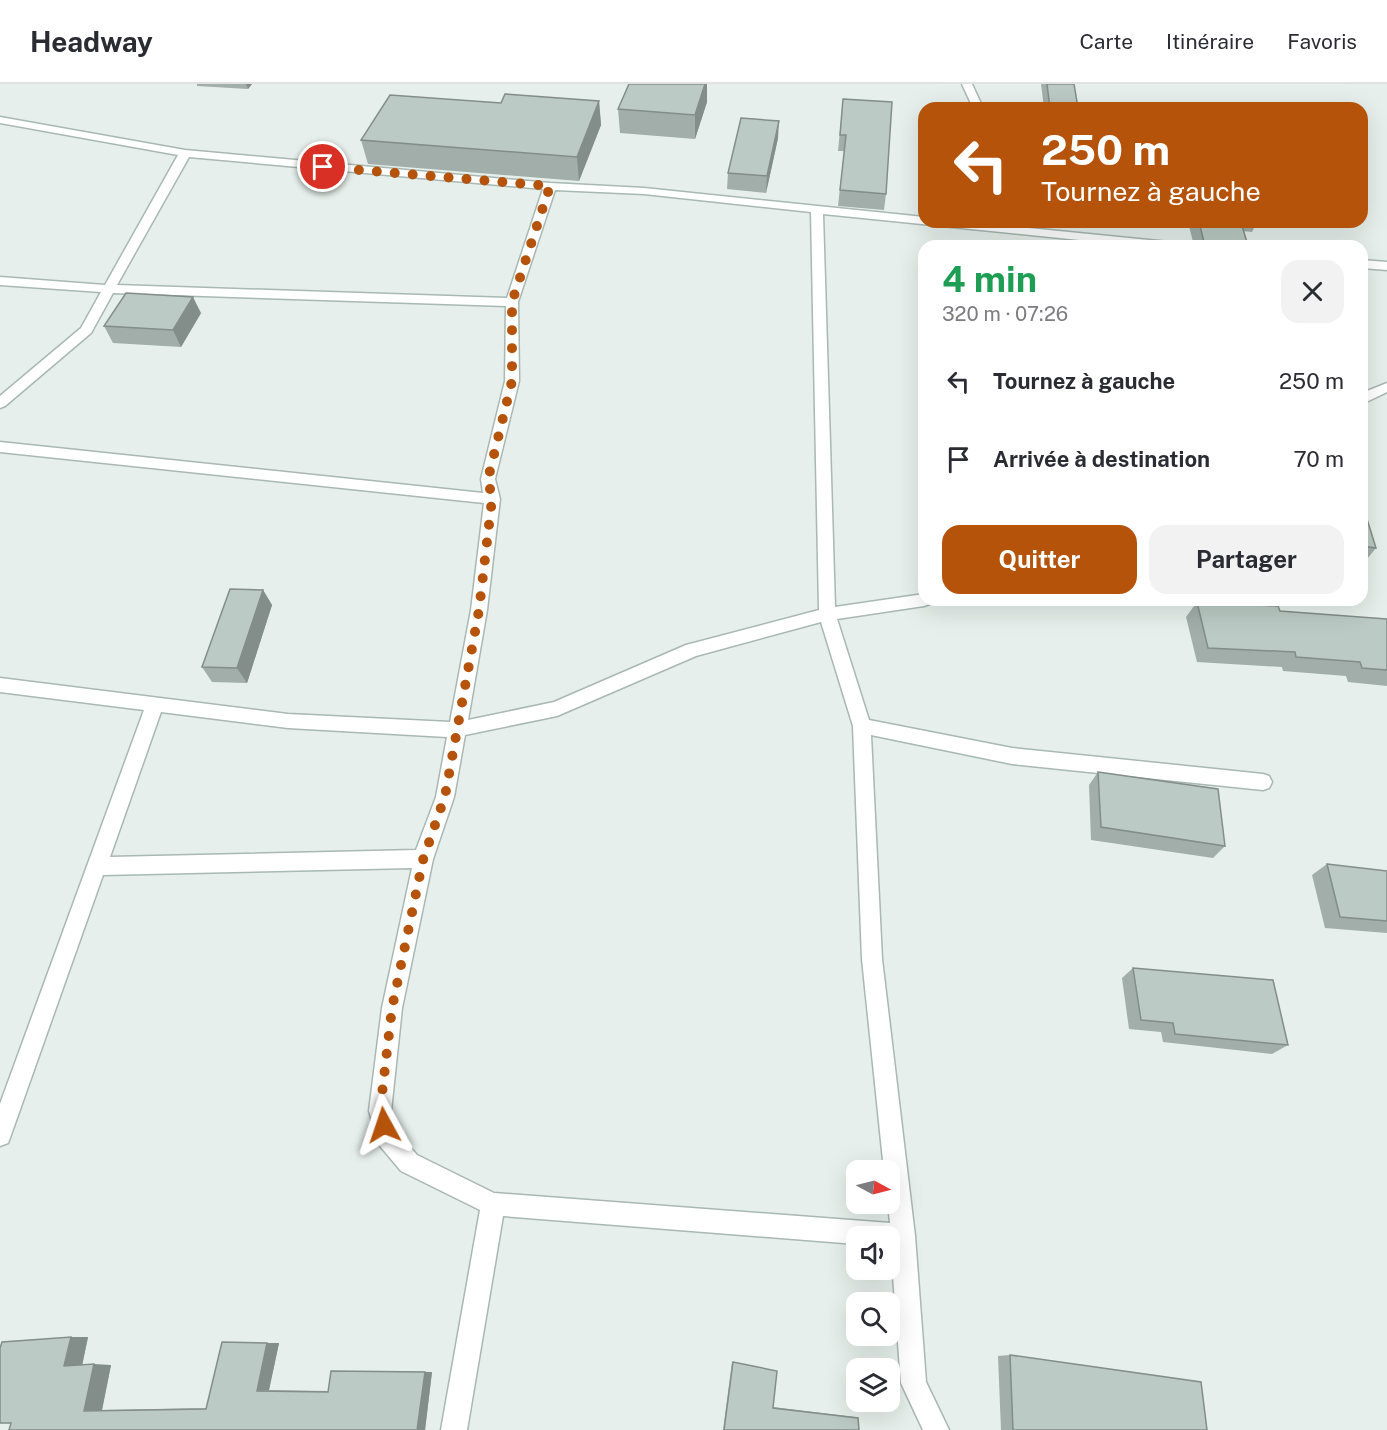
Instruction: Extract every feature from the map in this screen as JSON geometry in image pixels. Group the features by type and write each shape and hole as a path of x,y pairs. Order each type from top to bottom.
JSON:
{"street":[{"path":"967,84 975,102"},
{"path":"0,120 185,153 550,186 644,191 918,220"},
{"path":"0,403 86,330 185,153"},
{"path":"550,186 512,302 512,381 488,479 492,499 479,610 445,796 423,860 392,1008 380,1111 388,1138 409,1162 493,1204 903,1236"},
{"path":"817,210 827,614 862,726 872,959 903,1236 914,1383 936,1430"},
{"path":"1032,228 1127,240"},
{"path":"1368,264 1387,266"},
{"path":"0,281 110,289 512,302"},
{"path":"1368,397 1385,390"},
{"path":"0,447 492,499"},
{"path":"0,685 288,721 456,730 557,710 692,650 827,614 918,601"},
{"path":"0,1135 155,704"},
{"path":"862,726 1012,756 1263,782"},
{"path":"97,866 423,860"},
{"path":"454,1430 493,1204"}],"building":[{"path":"629,84 705,84 695,115 618,109"},
{"path":"1047,84 1074,84 1077,102 1049,102"},
{"path":"505,94 599,101 577,157 361,140 390,95 501,103"},
{"path":"843,99 892,102 886,194 840,190 846,135 840,135"},
{"path":"741,118 779,121 767,176 728,173"},
{"path":"1200,228 1243,228 1246,240 1204,240"},
{"path":"126,293 193,297 173,330 104,326"},
{"path":"1368,522 1376,548 1368,547"},
{"path":"230,589 263,590 237,668 202,667"},
{"path":"1198,606 1278,606 1280,611 1387,619 1387,670 1362,668 1360,662 1296,657 1295,652 1208,648"},
{"path":"1098,772 1218,789 1225,846 1101,827"},
{"path":"1327,864 1387,871 1387,921 1340,917"},
{"path":"1133,968 1273,980 1288,1045 1175,1034 1173,1023 1141,1020"},
{"path":"71,1337 64,1366 94,1364 84,1411 206,1409 222,1342 267,1343 257,1391 328,1392 331,1371 425,1372 417,1430 9,1430 11,1423 0,1423 0,1348 2,1342"},
{"path":"1010,1355 1201,1382 1207,1430 1013,1430"},
{"path":"733,1362 777,1371 773,1408 858,1418 859,1430 724,1430"}],"route":[{"path":"323,167 550,186 512,302 512,381 488,479 492,499 479,610 445,796 423,860 392,1008 380,1111 384,1125"}]}
